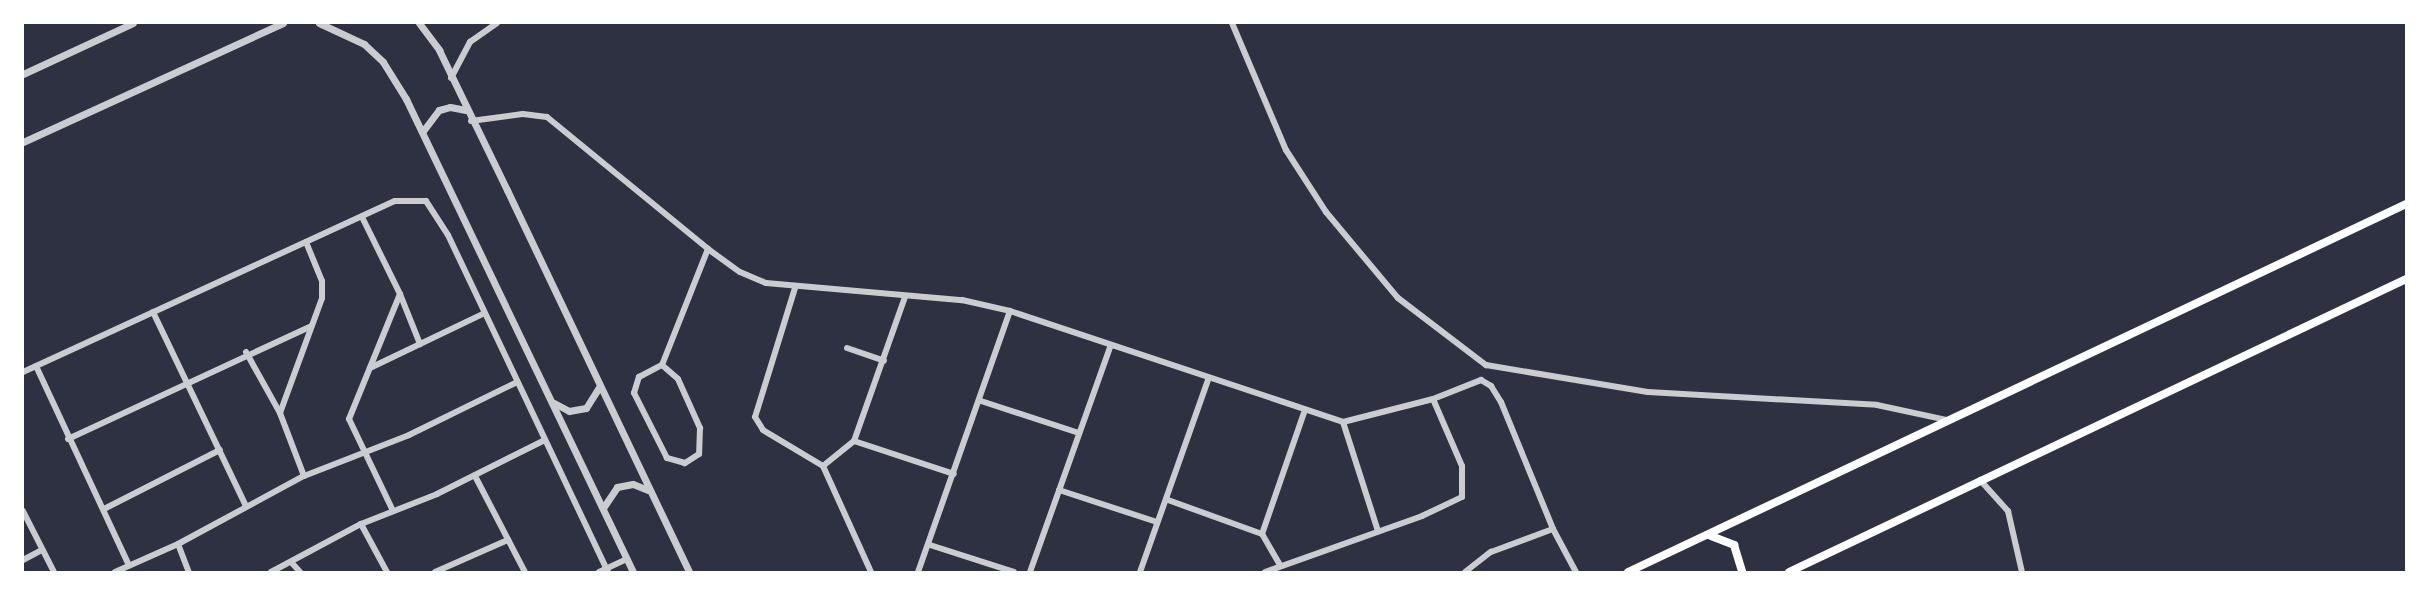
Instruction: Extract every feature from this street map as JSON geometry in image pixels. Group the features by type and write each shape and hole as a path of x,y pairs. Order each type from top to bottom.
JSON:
{"main road":[{"path":"1629,572 1711,536 1947,420 2406,204"},
{"path":"1788,572 2406,279"},
{"path":"1711,536 1734,545 1742,572"}],"street":[{"path":"23,74 133,23"},
{"path":"23,142 283,23"},
{"path":"319,23 346,33 383,62 423,131 633,572"},
{"path":"419,23 451,78 689,572"},
{"path":"451,78 470,42 497,23"},
{"path":"1232,23 1286,150 1326,212 1398,298 1486,365 1648,392 1877,405 1947,420"},
{"path":"423,131 439,110 450,107 466,110"},
{"path":"471,121 523,114 547,117 708,249 740,272 795,288 962,300 1010,311 1304,413 1343,422 1433,399 1481,380 1486,365"},
{"path":"23,372 395,201 426,201 443,224 604,571 627,559"},
{"path":"362,216 400,294 420,344"},
{"path":"280,413 322,298 321,281 306,242"},
{"path":"662,365 678,379 700,428 699,454 685,463 667,458 634,393 639,377 662,365 708,249"},
{"path":"795,288 755,417 763,430 823,466 871,572"},
{"path":"393,511 349,419 400,294"},
{"path":"823,466 854,440 905,297"},
{"path":"918,572 981,401 1010,311"},
{"path":"153,312 246,506"},
{"path":"370,368 485,313"},
{"path":"68,439 246,352 312,326"},
{"path":"1030,572 1111,345"},
{"path":"847,348 884,361"},
{"path":"246,352 280,413 304,476"},
{"path":"36,366 129,565"},
{"path":"1140,572 1157,522 1168,500 1208,380"},
{"path":"1481,380 1491,386 1501,402 1553,529 1576,572"},
{"path":"115,572 178,544 304,476 366,453 517,382"},
{"path":"554,402 569,411 586,408 599,387"},
{"path":"1265,572 1462,497 1462,466 1433,399"},
{"path":"981,401 1079,433"},
{"path":"1262,534 1304,413"},
{"path":"1343,422 1378,531"},
{"path":"854,440 954,474"},
{"path":"271,572 361,524 475,476 542,441"},
{"path":"104,509 220,450"},
{"path":"475,476 525,572"},
{"path":"1980,480 2008,511 2022,572"},
{"path":"603,508 617,488 633,484 649,490"},
{"path":"1059,490 1157,522"},
{"path":"1168,500 1262,534 1280,565"},
{"path":"23,511 54,572"},
{"path":"361,524 387,572"},
{"path":"1465,572 1491,552 1553,529"},
{"path":"435,572 508,540"},
{"path":"178,544 189,572"},
{"path":"930,545 1014,572"},
{"path":"23,560 41,550"},
{"path":"292,563 300,572"}]}
